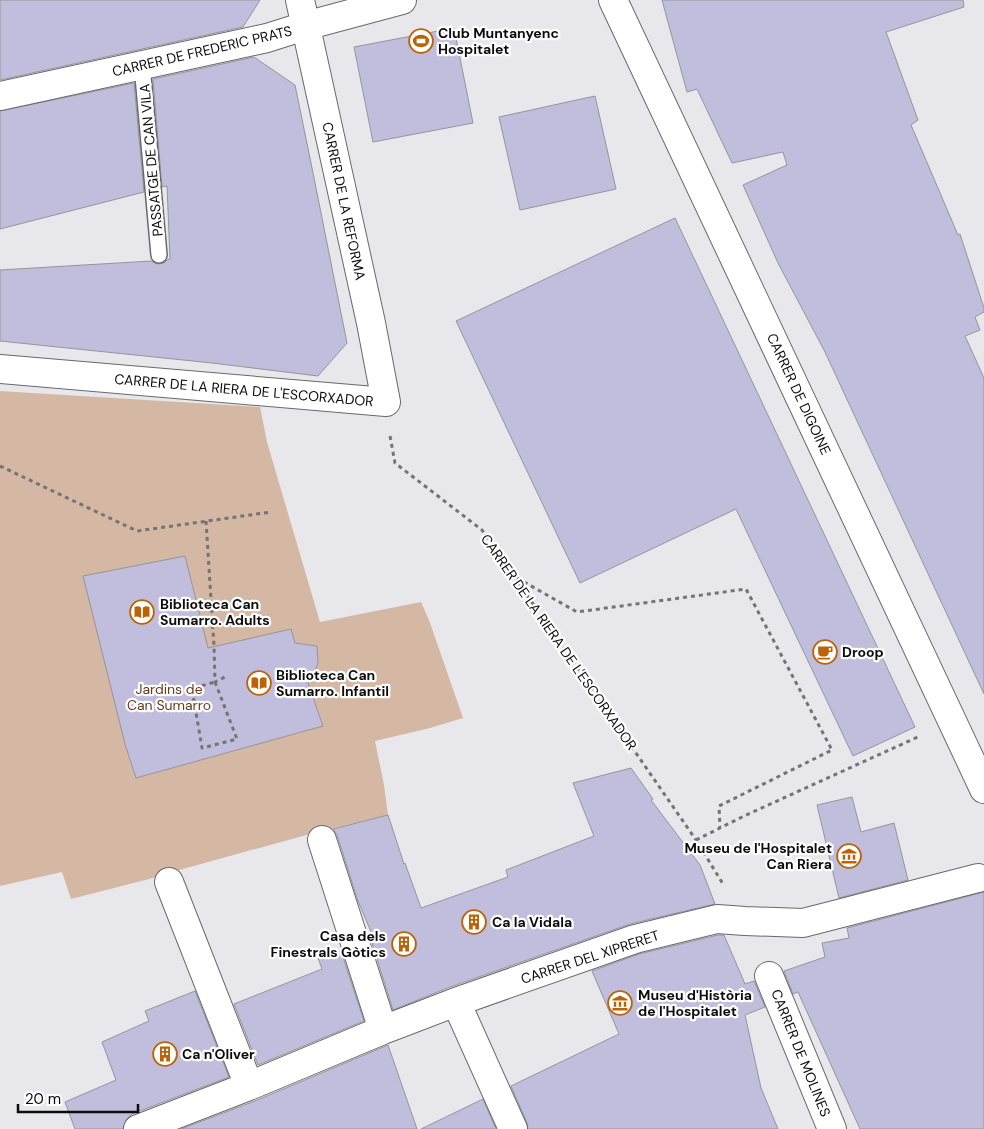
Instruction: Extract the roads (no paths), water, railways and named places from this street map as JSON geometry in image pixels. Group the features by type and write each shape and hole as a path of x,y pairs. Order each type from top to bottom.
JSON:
{"street":[{"name":"CARRER DE FREDERIC PRATS","path":"0,96 267,38 302,13 402,0"},
{"name":"CARRER DE DIGOINE","path":"613,0 984,789"},
{"name":"CARRER DE LA REFORMA","path":"302,13 371,323 386,402"},
{"name":"CARRER DE LA RIERA DE L'ESCORXADOR","path":"0,369 386,402"},
{"path":"322,840 382,1030"},
{"name":"CARRER DEL XIPRERET","path":"138,1129 249,1086 382,1030 635,939 717,919 803,923 978,878"},
{"path":"169,882 249,1086"},
{"name":"CARRER DE MOLINES","path":"769,976 832,1129"},
{"path":"456,1002 513,1129"}],"lane":[{"name":"PASSATGE DE CAN VILA","path":"142,65 159,255"}],"place":[{"name":"Club Muntanyenc Hospitalet","path":"421,41"},
{"name":"Biblioteca Can Sumarro. Adults","path":"142,612"},
{"name":"Droop","path":"825,652"},
{"name":"Biblioteca Can Sumarro. Infantil","path":"259,683"},
{"name":"Museu de l'Hospitalet Can Riera","path":"849,856"},
{"name":"Ca la Vidala","path":"474,922"},
{"name":"Casa dels Finestrals Gòtics","path":"404,944"},
{"name":"Museu d'Història de l'Hospitalet","path":"620,1003"},
{"name":"Ca n'Oliver","path":"165,1054"}],"park label":[{"name":"Jardins de Can Sumarro","path":"169,698"}]}
